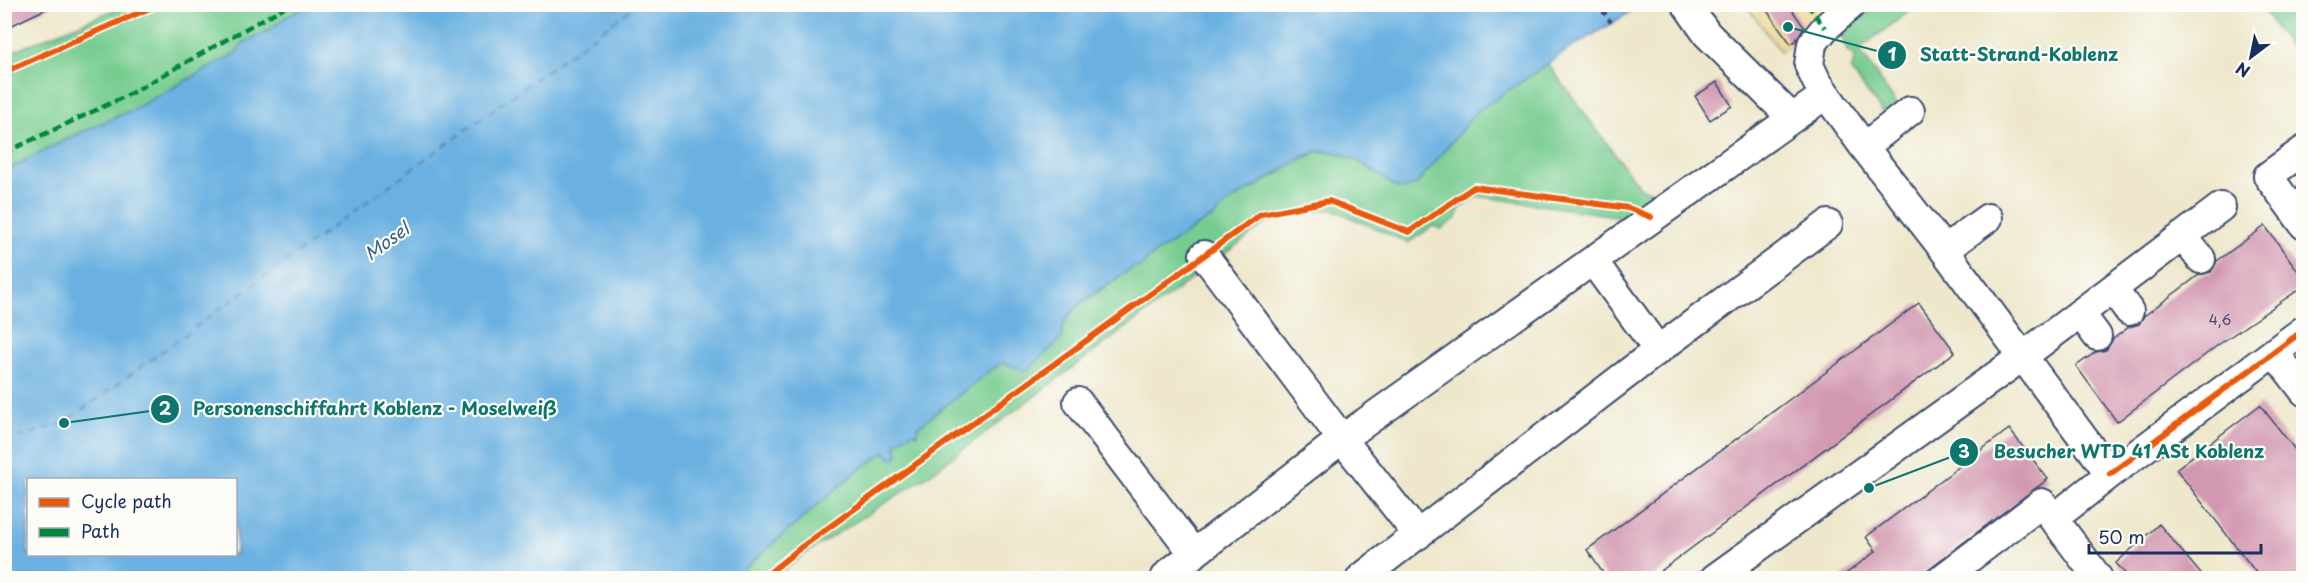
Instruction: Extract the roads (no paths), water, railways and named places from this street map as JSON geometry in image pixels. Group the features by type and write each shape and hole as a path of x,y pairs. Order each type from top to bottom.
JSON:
{"street":[{"path":"1686,4 1707,34 1792,118"},
{"path":"1852,4 1825,28 1812,44 1809,65 1825,95 1944,250 2110,474"},
{"path":"1165,579 1169,573 1342,440 1825,95"},
{"path":"1864,147 1910,111"},
{"path":"2304,150 2268,176 2304,225"},
{"path":"1715,579 2080,313 2121,300 2182,236 2221,207"},
{"path":"1944,250 1988,218"},
{"path":"1361,579 1658,350 1828,224"},
{"path":"2182,236 2201,259"},
{"path":"1204,255 1342,440 1418,535"},
{"path":"1593,261 1658,350"},
{"path":"2080,313 2097,336"},
{"path":"2054,519 2110,474 2304,330"},
{"path":"2274,352 2304,391"},
{"path":"1078,402 1194,554"},
{"path":"1943,579 2042,503 2098,579"}],"water":[{"name":"Mosel","path":"309,4 1642,4 1574,46 1476,112 1416,185 1399,189 1359,162 1336,152 1324,151 1300,159 1235,198 1214,217 1147,259 1142,267 1135,266 1088,297 1072,311 1064,322 1062,338 1027,371 1003,363 995,367 918,427 917,434 913,432 896,443 898,455 893,460 885,452 856,472 733,578 5,578 5,171 65,140 136,108 235,54 243,43 269,30"}],"place":[{"name":"Statt-Strand-Koblenz","path":"1788,27"},
{"name":"Personenschiffahrt Koblenz - Moselweiß","path":"64,423"},
{"name":"Besucher WTD 41 ASt Koblenz","path":"1869,488"}]}
